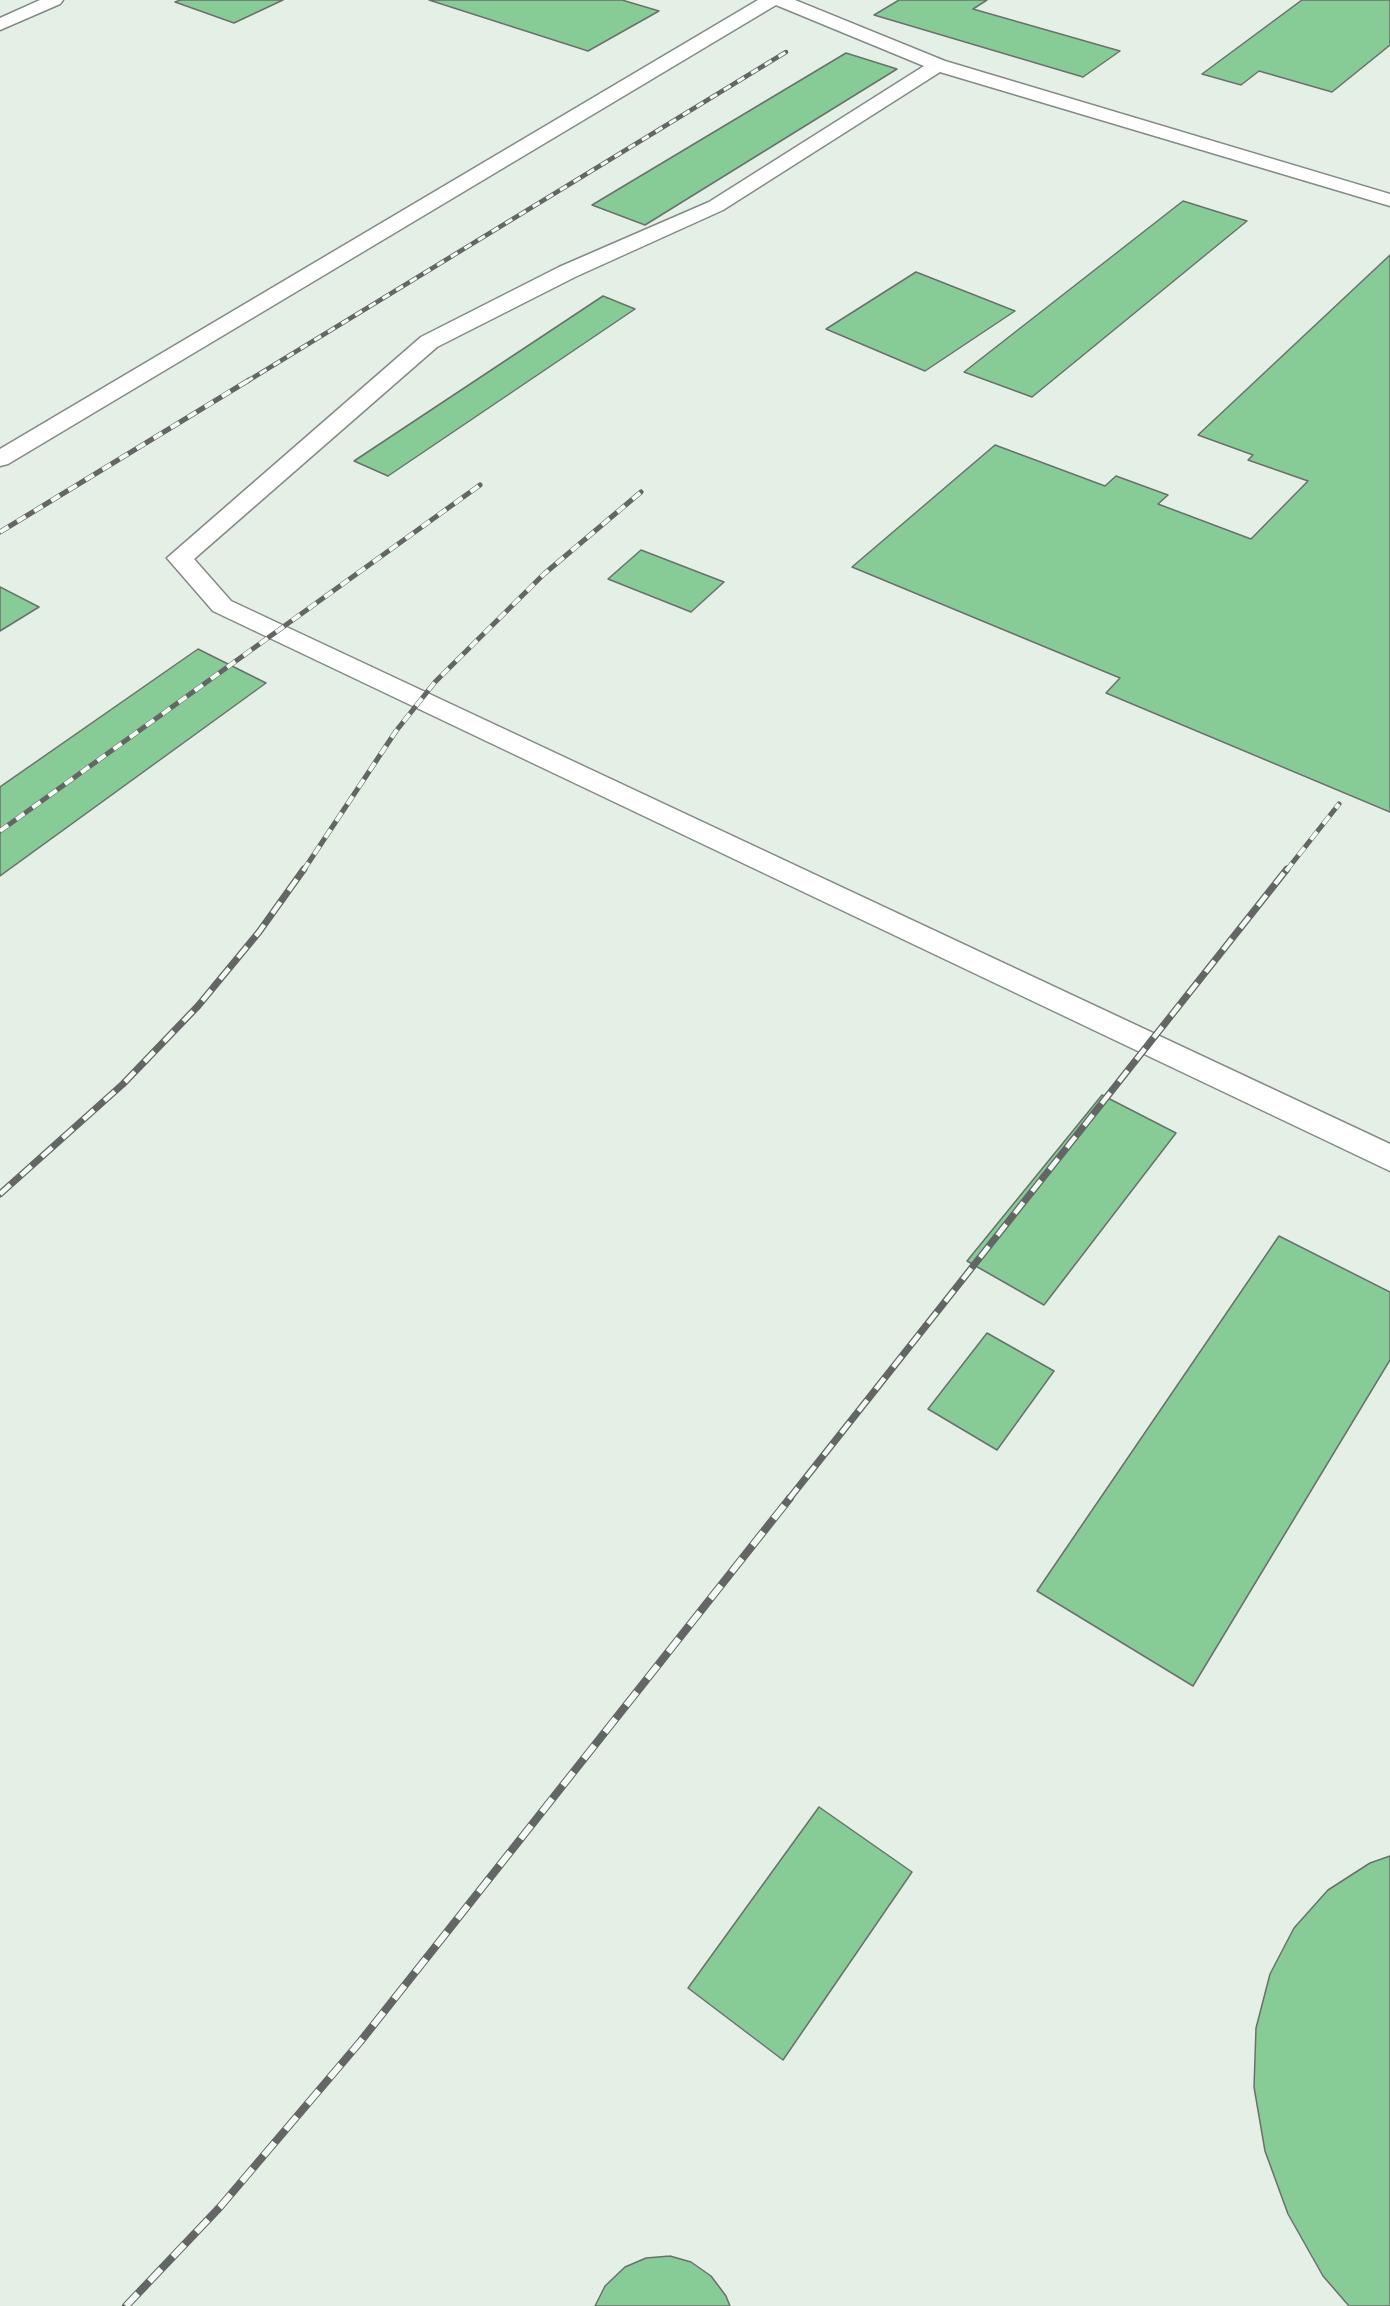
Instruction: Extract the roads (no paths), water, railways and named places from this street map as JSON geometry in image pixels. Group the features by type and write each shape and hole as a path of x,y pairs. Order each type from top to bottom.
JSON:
{"lane":[{"path":"0,25 54,0"},
{"path":"0,459 771,0"},
{"path":"780,0 939,64 1390,200"},
{"path":"939,64 716,206 567,272 429,342 180,558 222,606 1390,1158"}],"railway":[{"path":"246,382 786,52"},
{"path":"0,532 249,380"},
{"path":"0,831 480,485"},
{"path":"303,871 396,731 435,682 544,574 641,492"},
{"path":"1286,871 1339,804"},
{"path":"0,1194 123,1084 198,1006 259,932 304,869"},
{"path":"789,1499 1287,869"},
{"path":"126,2306 220,2207 360,2042 790,1498"}]}
